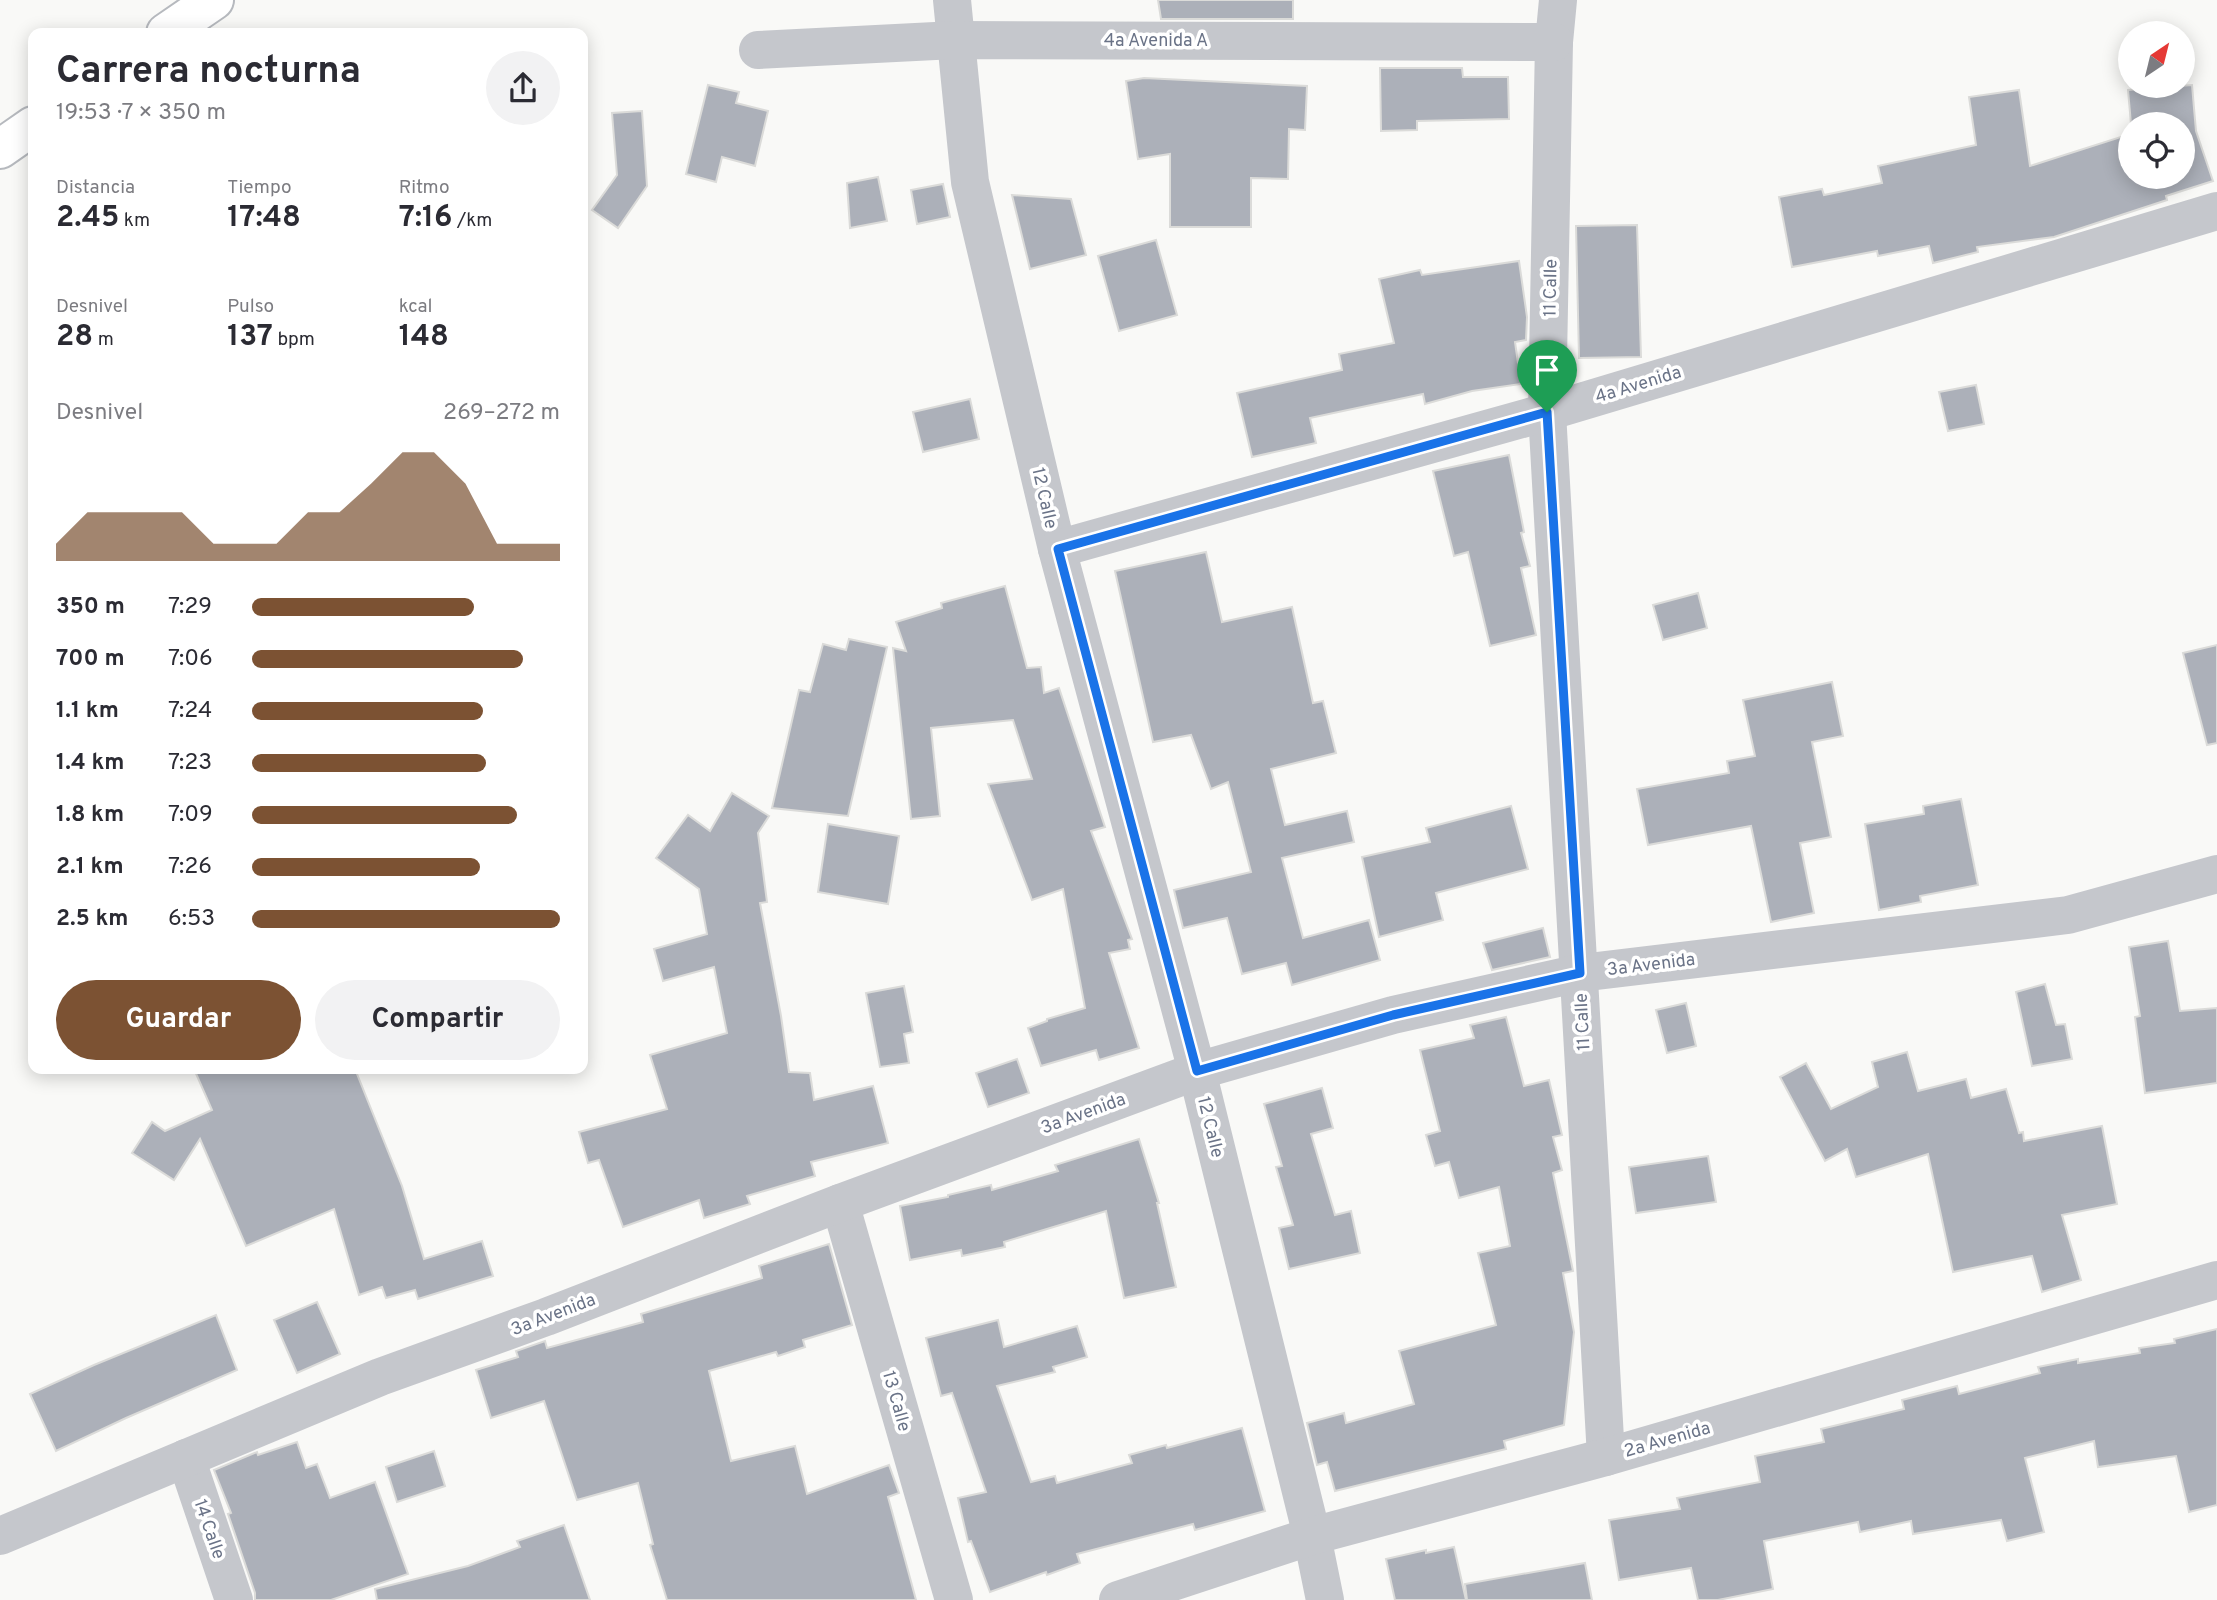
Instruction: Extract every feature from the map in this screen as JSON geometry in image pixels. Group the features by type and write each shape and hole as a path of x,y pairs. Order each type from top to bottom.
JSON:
{"main road":[{"path":"173,28 214,0"},
{"path":"0,149 28,129"}],"street":[{"name":"12 Calle","path":"952,0 970,182 1058,549 1197,1071 1312,1536 1325,1600"},
{"name":"11 Calle","path":"1558,0 1547,412 1606,1457"},
{"name":"4a Avenida A","path":"758,50 955,40 1555,42"},
{"name":"4a Avenida","path":"1058,549 1547,412 2217,211"},
{"name":"3a Avenida","path":"0,1536 380,1377 1197,1071 1393,1015 1580,973 2068,915 2217,874"},
{"name":"13 Calle","path":"840,1203 954,1600"},
{"name":"2a Avenida","path":"1118,1600 1312,1536 1606,1457 2217,1280"},
{"name":"14 Calle","path":"186,1458 234,1600"}],"building":[{"path":"1158,0 1293,0 1293,19 1161,19"},
{"path":"1380,68 1462,68 1463,77 1508,77 1509,119 1417,121 1417,130 1381,131"},
{"path":"1144,78 1307,86 1305,130 1289,129 1288,179 1251,178 1251,227 1170,227 1170,154 1138,159 1126,81"},
{"path":"708,85 739,92 736,103 768,111 755,166 722,157 716,182 686,174"},
{"path":"2019,90 2030,166 2118,138 2118,189 2188,189 2166,196 2167,200 2054,237 1977,247 1978,252 1933,263 1929,246 1878,256 1877,251 1792,267 1779,197 1822,189 1824,195 1882,183 1878,166 1976,145 1969,97"},
{"path":"2129,98 2193,98 2194,112 2130,112"},
{"path":"642,111 647,186 618,228 592,210 617,175 612,113"},
{"path":"2195,120 2196,131 2213,181 2195,187"},
{"path":"878,177 887,221 850,228 847,183"},
{"path":"943,184 950,217 917,224 911,190"},
{"path":"1012,195 1071,199 1086,255 1030,269"},
{"path":"1637,225 1641,357 1579,358 1576,226"},
{"path":"1156,240 1177,315 1119,331 1098,256"},
{"path":"1519,261 1527,317 1526,340 1515,342 1521,384 1472,391 1425,404 1423,394 1310,418 1316,443 1252,457 1237,393 1342,370 1339,354 1394,343 1379,279 1420,270 1422,275"},
{"path":"1976,385 1984,424 1948,431 1939,392"},
{"path":"970,399 979,439 923,452 913,412"},
{"path":"1509,455 1524,532 1521,533 1530,566 1521,568 1536,635 1490,646 1468,552 1454,556 1433,471"},
{"path":"1206,552 1222,622 1292,607 1313,703 1323,701 1336,753 1271,769 1285,825 1347,811 1354,842 1282,858 1303,938 1369,920 1380,960 1292,985 1286,963 1242,974 1227,918 1183,928 1174,890 1251,872 1228,782 1211,789 1191,735 1153,742 1115,571"},
{"path":"1005,586 1027,668 1041,667 1044,693 1059,688 1105,827 1091,831 1132,939 1128,940 1130,949 1109,953 1139,1048 1099,1060 1096,1050 1041,1066 1028,1028 1047,1019 1085,1008 1063,889 1032,900 988,784 1032,779 1013,720 931,728 940,816 911,819 893,648 906,651 896,622 942,608 941,603"},
{"path":"1698,593 1707,628 1663,640 1653,605"},
{"path":"849,639 887,647 848,816 772,808 799,690 810,692 823,644 846,650"},
{"path":"2217,645 2217,743 2207,745 2183,653"},
{"path":"1832,682 1843,736 1812,742 1831,837 1800,843 1814,913 1771,922 1751,826 1648,845 1637,789 1729,773 1727,761 1755,756 1743,700"},
{"path":"732,793 769,816 758,833 767,902 760,903 789,1072 810,1073 814,1100 873,1086 888,1143 811,1162 815,1176 747,1196 750,1204 704,1218 699,1200 623,1227 599,1160 588,1163 579,1132 667,1109 650,1055 727,1033 714,967 663,981 654,949 707,934 699,889 656,858 688,815 710,831"},
{"path":"1961,799 1978,885 1920,896 1921,902 1879,910 1865,824 1924,814 1923,806"},
{"path":"1511,806 1528,869 1436,893 1443,920 1379,937 1362,857 1430,842 1426,828"},
{"path":"828,824 899,836 888,904 818,892"},
{"path":"1543,928 1550,957 1492,970 1483,943"},
{"path":"2168,941 2180,1011 2217,1008 2217,1083 2145,1093 2135,1017 2140,1016 2129,947"},
{"path":"2045,984 2056,1025 2065,1024 2072,1059 2032,1066 2016,992"},
{"path":"904,986 913,1032 904,1034 909,1063 880,1067 866,993"},
{"path":"1686,1003 1696,1046 1667,1053 1656,1010"},
{"path":"1506,1017 1524,1086 1549,1080 1562,1135 1553,1137 1562,1170 1553,1173 1573,1271 1563,1273 1574,1332 1564,1425 1504,1441 1506,1449 1335,1491 1327,1462 1317,1465 1307,1423 1344,1413 1346,1423 1414,1404 1399,1351 1496,1325 1478,1253 1510,1246 1499,1187 1459,1198 1449,1162 1435,1166 1426,1135 1440,1131 1420,1050 1474,1038 1470,1025"},
{"path":"1907,1052 1918,1091 1966,1079 1971,1098 2006,1089 2019,1133 2023,1132 2024,1141 2102,1126 2117,1204 2062,1215 2081,1280 2042,1292 2032,1256 1953,1272 1928,1154 1856,1177 1847,1149 1825,1161 1780,1077 1806,1063 1831,1109 1878,1087 1872,1062"},
{"path":"1017,1059 1029,1093 988,1107 976,1073"},
{"path":"196,1074 357,1074 402,1186 424,1259 482,1241 493,1276 418,1299 415,1290 386,1298 382,1287 359,1295 334,1209 246,1246 200,1139 174,1180 132,1153 152,1122 165,1131 212,1110"},
{"path":"1322,1088 1333,1128 1311,1134 1335,1215 1351,1211 1360,1253 1289,1269 1279,1228 1293,1225 1276,1167 1282,1166 1264,1104"},
{"path":"1139,1139 1159,1203 1176,1287 1124,1298 1106,1211 1004,1242 1005,1247 962,1256 961,1250 910,1260 900,1206 991,1185 992,1190 1058,1171 1055,1165"},
{"path":"1708,1156 1716,1202 1636,1213 1629,1167"},
{"path":"829,1244 852,1325 803,1340 805,1347 778,1356 776,1352 709,1371 731,1461 795,1446 807,1494 889,1465 899,1493 888,1497 916,1600 667,1600 650,1545 653,1544 638,1483 577,1500 544,1401 491,1418 476,1370 518,1357 516,1351 545,1341 547,1348 643,1322 641,1314 762,1278 759,1266"},
{"path":"317,1302 340,1354 297,1373 274,1320"},
{"path":"216,1315 237,1370 56,1451 30,1394"},
{"path":"998,1320 1004,1347 1077,1326 1087,1357 1053,1367 1055,1372 997,1386 1031,1482 1055,1476 1057,1483 1132,1463 1129,1455 1242,1428 1265,1511 1195,1530 1193,1524 1077,1554 1080,1563 990,1592 971,1541 968,1542 958,1498 986,1492 952,1393 941,1396 926,1338"},
{"path":"2217,1329 2217,1505 2189,1512 2176,1456 2098,1467 2094,1441 2025,1458 2044,1532 2007,1541 2001,1520 1913,1534 1911,1521 1860,1532 1858,1522 1764,1541 1773,1589 1718,1600 1698,1600 1691,1568 1619,1580 1609,1520 1680,1509 1677,1498 1760,1482 1755,1456 1824,1442 1821,1429 1904,1409 1902,1400 1957,1386 1959,1394 2040,1373 2038,1367 2078,1359 2078,1363 2140,1353 2139,1348 2175,1343 2174,1339"},
{"path":"297,1442 306,1468 317,1464 330,1498 375,1482 408,1574 331,1600 255,1600 228,1514 231,1513 214,1470 257,1452 258,1455"},
{"path":"434,1451 445,1486 397,1502 386,1467"},
{"path":"564,1525 590,1600 377,1600 375,1589 468,1566 520,1547 517,1541"},
{"path":"1454,1547 1466,1600 1395,1600 1386,1559"},
{"path":"1585,1563 1592,1600 1467,1600 1465,1584"}],"route":[{"path":"1547,412 1580,973 1393,1015 1197,1071 1058,549 1547,412"}]}
